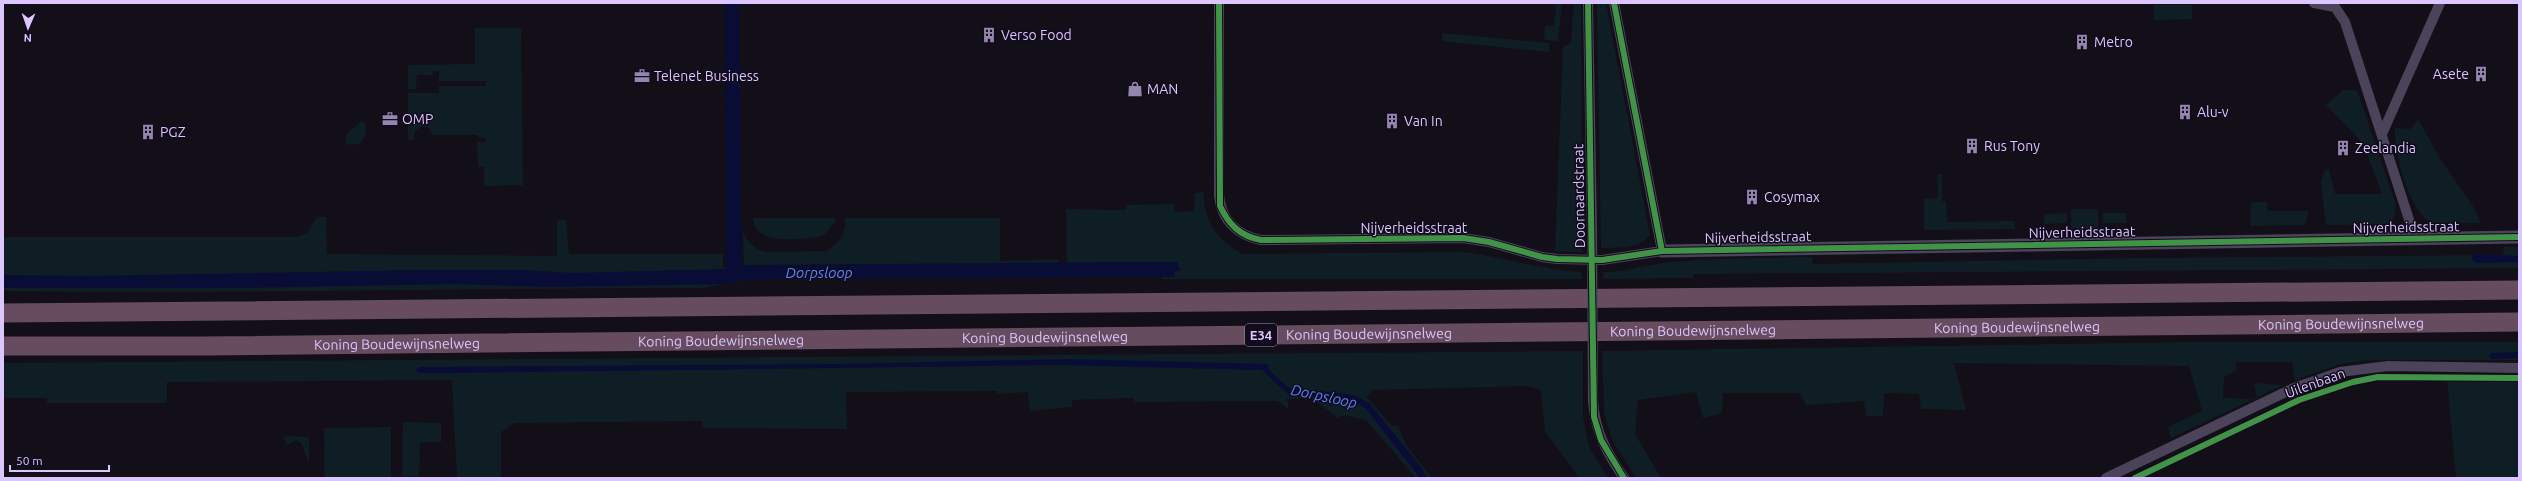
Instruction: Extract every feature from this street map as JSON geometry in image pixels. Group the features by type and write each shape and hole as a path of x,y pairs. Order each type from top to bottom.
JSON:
{"highway":[{"path":"3,313 2519,290"},
{"name":"Koning Boudewijnsnelweg","path":"3,346 203,346 2519,322"}],"street":[{"name":"Nijverheidsstraat","path":"1219,3 1220,206 1225,218 1235,230 1249,238 1261,240 1463,238 1489,242 1542,257 1557,259 1602,260 1662,251 2519,237"},
{"name":"Doornaardstraat","path":"1588,3 1594,417 1601,440 1624,478"},
{"path":"1614,3 1662,251"},
{"name":"Nijverheidsstraat","path":"2314,3 2335,7 2345,22 2415,238"},
{"path":"2382,134 2440,3"},
{"name":"Uilenbaan","path":"2106,478 2294,388 2340,372 2388,366 2519,368"}],"shaded area":[{"path":"1556,3 1562,3 1558,41 1544,40 1545,26 1554,26"},
{"path":"1574,3 1581,3 1582,252 1555,251 1563,47 1571,43"},
{"path":"1597,3 1606,3 1650,235 1640,243 1627,247 1601,248"},
{"path":"2154,5 2192,5 2192,19 2154,20"},
{"path":"475,28 521,28 523,185 484,186 484,167 478,167 477,142 486,142 486,138 478,137 477,135 433,135 429,128 421,127 414,132 414,140 408,140 408,93 439,93 439,86 486,86 486,81 439,81 439,71 433,71 433,75 417,75 416,89 408,89 408,65 475,64"},
{"path":"1442,33 1549,43 1549,52 1442,41"},
{"path":"2343,90 2355,90 2358,93 2396,205 2394,218 2389,224 2326,225 2321,182 2325,170 2329,169 2335,194 2382,194 2366,151 2360,140 2326,105"},
{"path":"2418,119 2441,160 2474,208 2481,223 2431,223 2423,216 2416,205 2409,193 2400,166 2395,139 2395,128 2411,129"},
{"path":"361,121 366,124 365,137 359,144 348,145 345,141 346,135"},
{"path":"1937,174 1942,174 1942,201 1946,202 1947,222 2015,221 2015,229 1924,230 1924,199 1938,198"},
{"path":"1203,192 1204,203 1214,229 1225,242 1242,254 1463,252 1551,269 1581,272 1582,279 1162,279 1161,275 758,278 704,288 178,292 3,291 3,237 295,237 307,234 317,217 326,217 327,254 557,256 557,220 566,220 569,254 723,254 723,268 744,264 743,230 746,238 751,244 765,252 827,251 839,241 843,233 845,218 1000,218 1000,261 1057,259 1060,264 1067,264 1066,209 1126,210 1127,205 1174,204 1175,212 1194,211 1195,193"},
{"path":"2251,202 2267,202 2267,211 2309,211 2305,225 2250,226"},
{"path":"2071,209 2098,209 2098,228 2071,228"},
{"path":"2067,213 2067,223 2044,224 2044,214"},
{"path":"2103,213 2126,213 2126,223 2103,223"},
{"path":"753,218 835,218 835,222 825,234 818,237 779,239 769,237 761,233 755,227"},
{"path":"2504,247 2519,247 2519,268 1693,274 1693,278 1603,279 1603,272 1621,271 1672,262 1724,259 1812,257 1813,264 2139,258 2503,255"},
{"path":"2195,342 2519,342 2519,360 2367,360 2341,364 2295,380 2292,362 2236,362 2236,371 2224,377 2223,398 2254,399 2171,438 2168,427 2202,411 2189,366 1954,363 1966,410 1921,409 1919,394 1884,393 1883,416 1866,416 1864,401 1806,405 1800,393 1723,393 1722,413 1703,418 1696,392 1638,400 1635,434 1661,478 1636,478 1612,440 1604,413 1602,351"},
{"path":"1583,351 1583,417 1589,447 1608,478 1580,478 1545,432 1541,390 1527,386 1372,390 1367,397 1392,426 1398,426 1408,448 1432,478 1416,478 1366,420 1343,415 1338,418 1311,398 1287,399 1289,409 1277,401 1135,402 1133,398 1072,400 1072,407 1030,411 1028,392 997,394 997,391 846,392 847,429 703,428 703,421 515,423 501,432 501,478 457,478 452,380 167,382 167,403 47,403 47,398 3,398 3,363"},
{"path":"2447,380 2519,382 2519,478 2456,478"},
{"path":"2254,383 2283,385 2257,397"},
{"path":"403,422 441,423 441,442 420,442 419,476 402,476"},
{"path":"391,427 391,478 325,478 324,428"},
{"path":"286,436 309,437 309,463 302,444 296,440 288,445 283,438"}],"water":[{"name":"Dorpsloop","path":"725,3 739,3 742,265 1177,262 1181,270 1174,272 1175,277 791,279 743,280 728,284 551,287 453,284 247,288 3,288 3,275 88,276 424,270 522,270 573,273 726,269"},
{"path":"2473,254 2519,256 2519,262 2476,263 2471,258"},
{"path":"2519,352 2519,358 2491,359 2489,355 2491,353"},
{"name":"Dorpsloop","path":"1067,359 1268,364 1269,370 1289,388 1355,395 1370,404 1421,467 1427,478 1420,478 1366,409 1353,401 1288,394 1262,370 1059,365 451,373 419,373 416,370 419,367 845,364"}],"cycle path":[{"path":"1219,3 1220,206 1227,219 1236,229 1247,236 1261,240 1463,238 1489,242 1542,257 1557,259 1602,260 1662,251 2519,237"},
{"path":"1588,3 1594,417 1601,440 1624,478"},
{"path":"1614,3 1662,251"},
{"path":"2135,478 2299,400 2353,382 2378,377 2519,378"}],"place":[{"name":"Verso Food","path":"989,35"},
{"name":"Metro","path":"2082,42"},
{"name":"Asete","path":"2481,74"},
{"name":"Telenet Business","path":"642,76"},
{"name":"MAN","path":"1135,89"},
{"name":"Alu-v","path":"2185,112"},
{"name":"OMP","path":"390,119"},
{"name":"Van In","path":"1392,121"},
{"name":"PGZ","path":"148,132"},
{"name":"Rus Tony","path":"1972,146"},
{"name":"Zeelandia","path":"2343,148"},
{"name":"Cosymax","path":"1752,197"}]}
